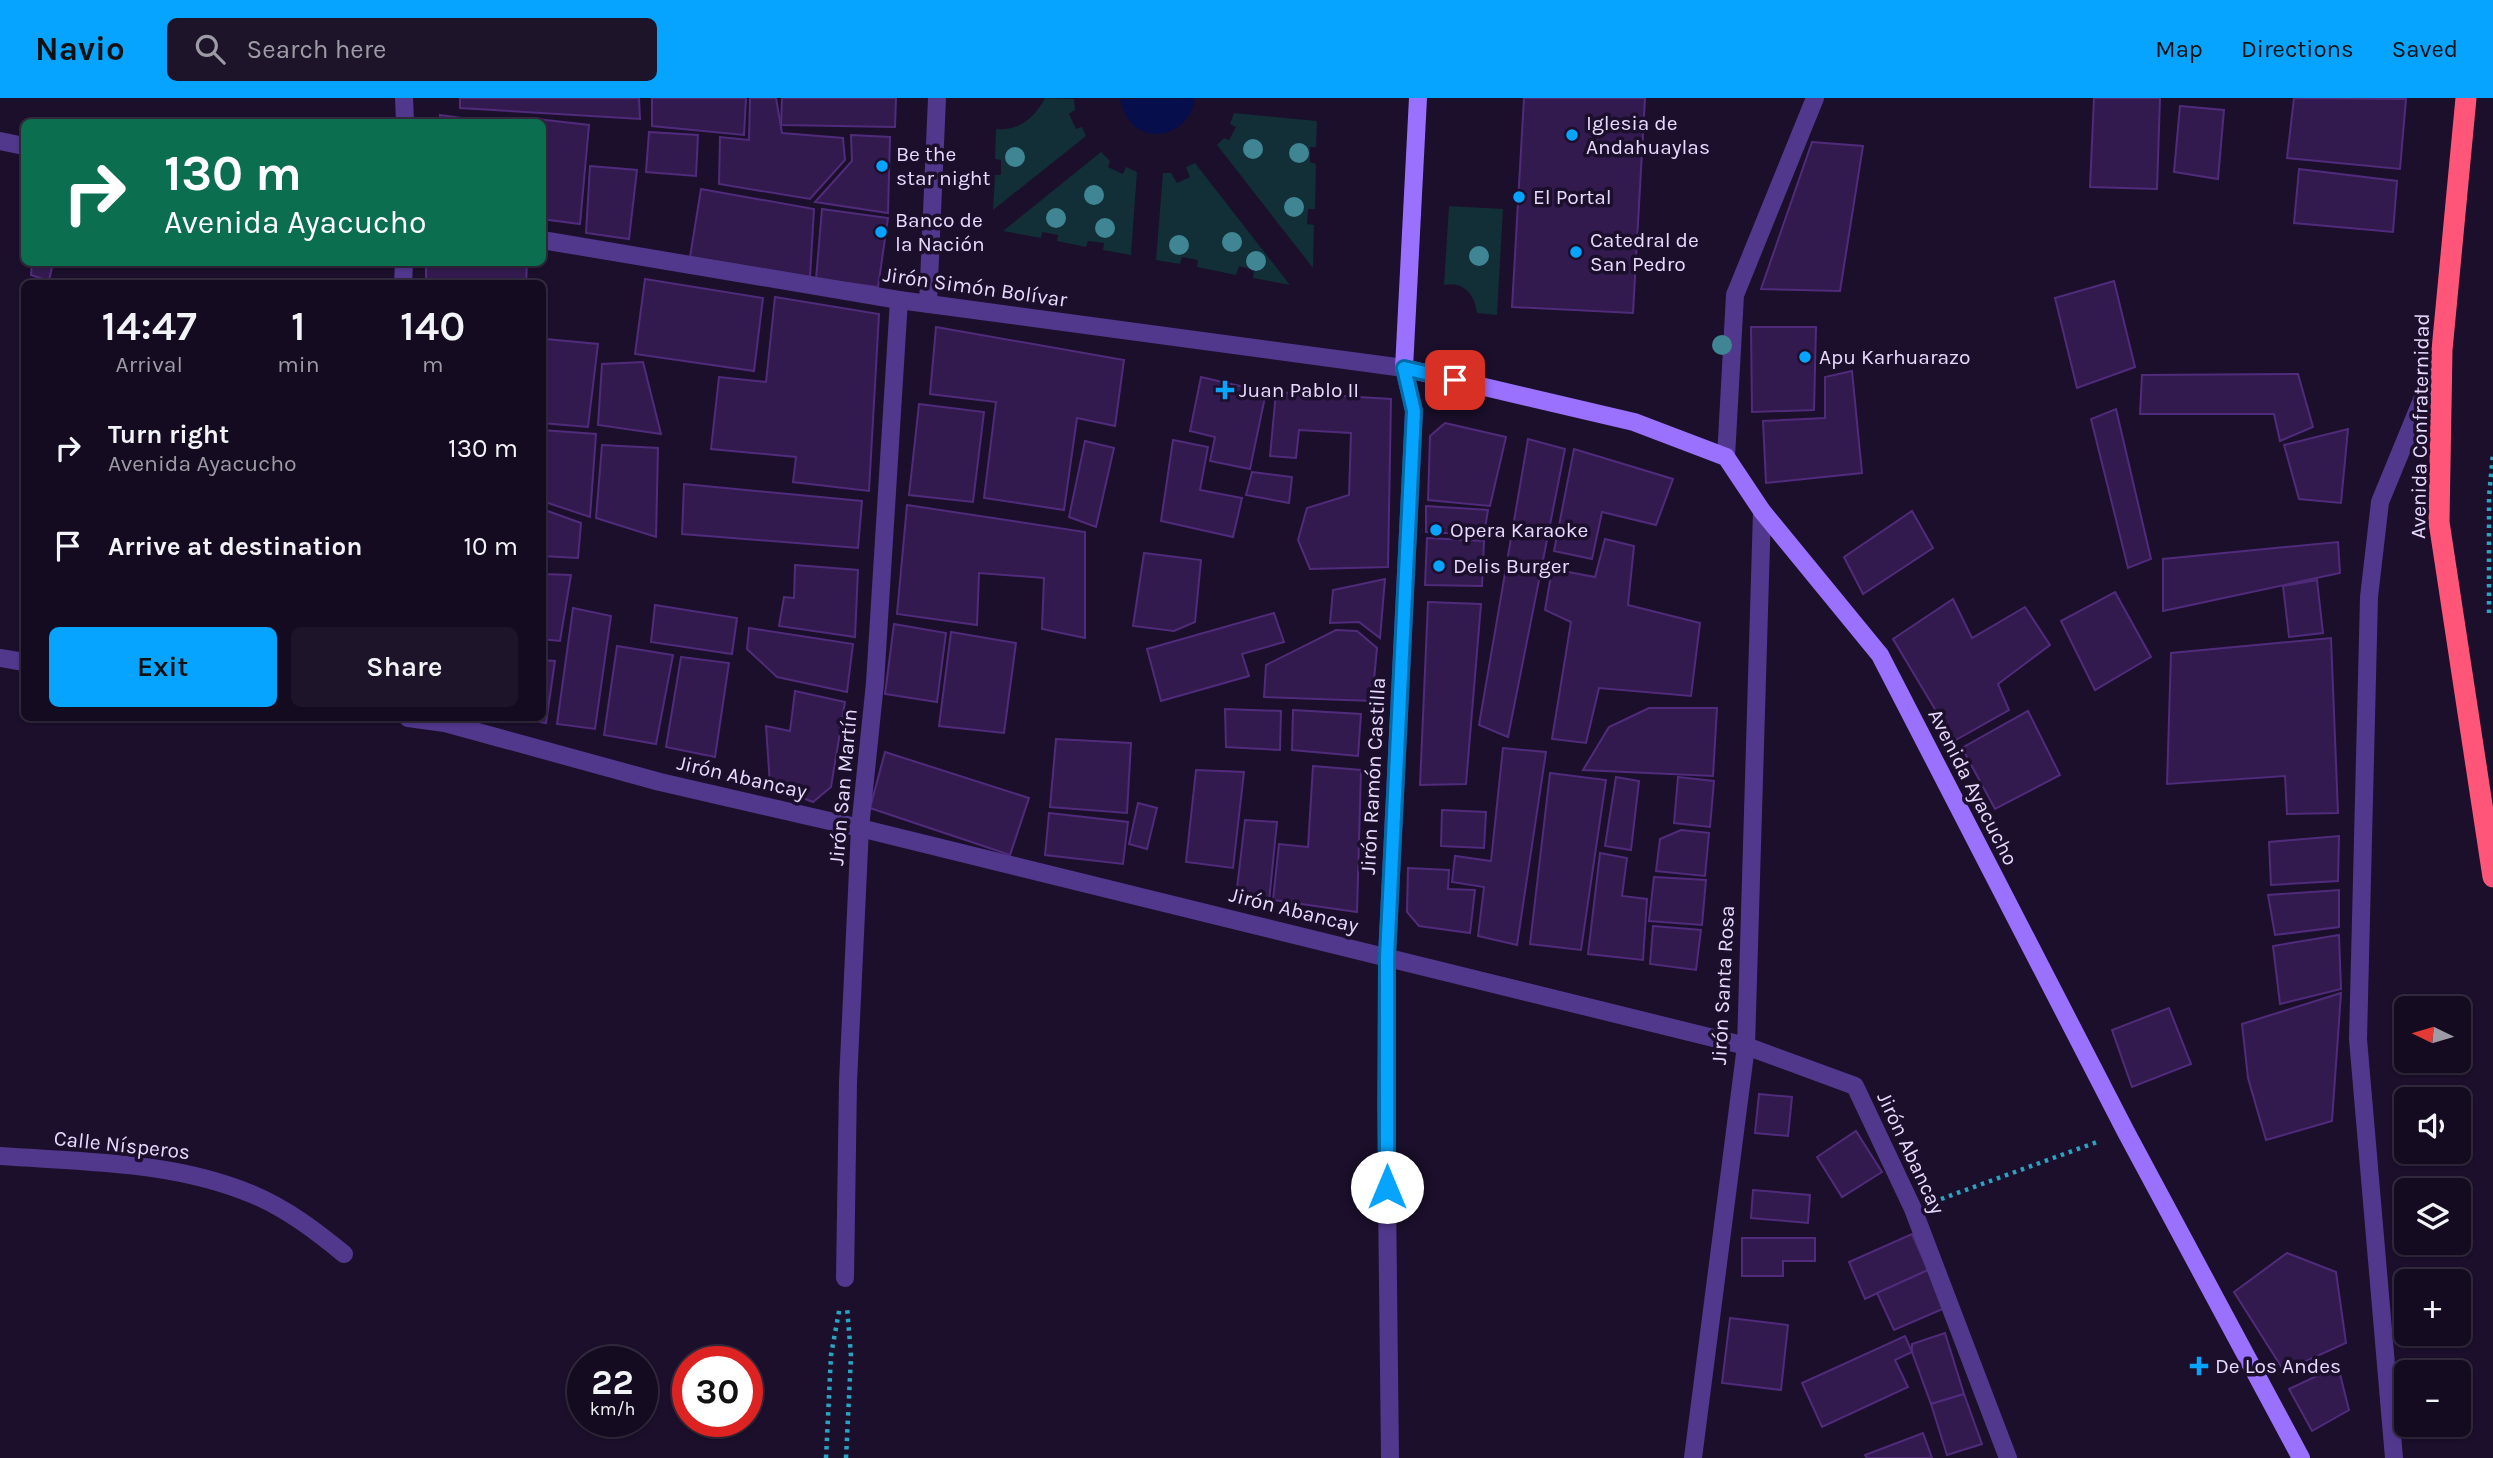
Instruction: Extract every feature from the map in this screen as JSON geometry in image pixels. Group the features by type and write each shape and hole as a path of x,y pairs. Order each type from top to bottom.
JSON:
{"highway":[{"name":"Avenida Confraternidad","path":"2466,98 2442,350 2439,522 2493,877"}],"street":[{"path":"404,98 405,119"},
{"path":"928,304 937,98"},
{"name":"Jirón Ramón Castilla","path":"1390,1458 1387,957 1414,411 1404,368 1418,98"},
{"path":"1404,368 1634,422 1726,457 1735,295 1815,98"},
{"path":"0,141 21,145"},
{"name":"Jirón Simón Bolívar","path":"546,241 899,300 1404,368"},
{"name":"Jirón San Martín","path":"845,1278 848,1082 860,828 875,682 899,300"},
{"path":"2393,1458 2358,1040 2368,597 2380,502 2442,350"},
{"name":"Avenida Ayacucho","path":"1726,457 1762,511 1880,656 2126,1132 2301,1458"},
{"name":"Jirón Santa Rosa","path":"1693,1458 1746,1046 1762,511"},
{"path":"0,658 21,662"},
{"name":"Jirón Abancay","path":"447,721 660,782 860,828 1746,1046 1855,1086 1913,1209 2008,1458"},
{"name":"Calle Nísperos","path":"0,1156 144,1167 183,1172 220,1181 287,1212 344,1254"}],"path":[{"path":"2490,618 2488,497 2493,453"},
{"path":"1913,1209 2126,1132"},
{"path":"826,1458 831,1354 845,1278"},
{"path":"845,1278 851,1356 846,1458"}],"shaded area":[{"path":"1045,98 1074,99 1075,110 1069,114 1076,129 1082,127 1086,136 993,210 995,175 1001,175 1001,160 995,159 996,129 1012,128 1026,121"},
{"path":"1195,98 1187,118 1180,125 1162,134 1142,131 1132,124 1120,99"},
{"path":"1234,113 1317,121 1316,147 1310,147 1310,162 1316,164 1315,209 1308,209 1307,224 1314,225 1313,268 1217,145 1224,138 1229,140 1236,127 1230,124"},
{"path":"1101,152 1110,161 1108,167 1123,174 1126,167 1137,172 1131,255 1103,250 1104,243 1088,241 1086,247 1057,241 1058,235 1042,232 1041,238 1003,231"},
{"path":"1195,163 1290,285 1253,278 1254,270 1239,266 1236,275 1197,267 1198,260 1182,257 1180,264 1156,260 1163,173 1171,173 1177,183 1190,177 1186,167"},
{"path":"1449,206 1503,209 1497,315 1477,313 1474,300 1463,287 1444,285"}],"building":[{"path":"460,98 639,98 640,119 460,108"},
{"path":"652,98 746,98 744,135 652,126"},
{"path":"750,98 776,98 782,133 843,138 845,160 810,199 719,184 720,137 749,140"},
{"path":"782,98 896,98 895,127 781,125"},
{"name":"Catedral de San Pedro","path":"1524,98 1645,98 1633,313 1512,307"},
{"path":"2094,98 2160,98 2157,189 2090,187"},
{"path":"2294,98 2406,99 2400,169 2287,158"},
{"path":"2180,106 2224,110 2218,179 2174,172"},
{"path":"440,115 470,119 440,119"},
{"path":"546,120 589,125 580,224 546,220"},
{"path":"649,132 698,135 696,176 646,172"},
{"path":"851,135 890,137 888,213 815,202 852,161"},
{"path":"1812,142 1863,146 1840,291 1761,289"},
{"path":"590,166 637,170 629,239 586,233"},
{"path":"2299,169 2397,181 2393,232 2294,223"},
{"path":"701,189 814,209 810,277 690,257"},
{"path":"822,209 888,218 878,287 816,279"},
{"path":"32,266 52,266 49,280 31,275"},
{"path":"426,266 527,266 526,280 426,280"},
{"path":"645,279 763,298 754,371 635,354"},
{"path":"2114,281 2135,367 2077,388 2055,298"},
{"path":"775,297 879,314 869,491 793,482 796,457 711,449 719,377 766,382"},
{"path":"936,327 1124,360 1115,426 1077,418 1064,510 984,498 996,402 930,394"},
{"path":"1751,327 1816,327 1814,410 1752,412"},
{"path":"546,339 598,344 588,427 546,423"},
{"path":"643,362 661,434 598,425 602,364"},
{"path":"1852,371 1862,473 1766,483 1763,421 1825,418 1825,377"},
{"path":"2298,374 2313,427 2280,441 2274,414 2140,414 2142,375"},
{"path":"1201,377 1266,392 1250,469 1210,461 1215,437 1190,431"},
{"path":"1276,392 1391,399 1388,567 1310,569 1298,540 1307,508 1349,495 1351,433 1299,430 1296,458 1270,456"},
{"path":"919,404 984,412 973,502 909,495"},
{"path":"2116,409 2151,559 2128,568 2091,419"},
{"path":"1445,423 1506,437 1490,506 1428,500 1430,436"},
{"path":"2348,429 2341,503 2299,499 2284,445"},
{"path":"546,430 596,434 590,517 546,502"},
{"path":"1528,439 1565,449 1508,737 1479,725"},
{"path":"1173,440 1208,447 1200,490 1242,498 1233,537 1161,521"},
{"path":"1085,441 1114,448 1096,527 1069,517"},
{"path":"602,445 658,448 656,537 596,518"},
{"path":"1574,449 1673,479 1656,525 1602,512 1592,559 1554,551"},
{"path":"1252,472 1292,477 1289,503 1246,495"},
{"path":"684,484 862,501 858,548 682,534"},
{"path":"907,505 1085,532 1085,638 1042,629 1044,578 979,573 977,625 897,614"},
{"path":"1426,506 1488,510 1484,535 1426,532"},
{"path":"546,510 581,523 578,558 546,556"},
{"path":"1912,511 1933,548 1863,594 1844,557"},
{"path":"1427,538 1484,541 1482,586 1425,585"},
{"path":"1605,539 1634,546 1628,605 1700,623 1691,696 1599,688 1586,743 1552,739 1571,622 1545,610 1552,569 1595,577"},
{"path":"2338,542 2340,573 2163,611 2163,559"},
{"path":"1144,553 1201,560 1195,622 1174,631 1133,626"},
{"path":"795,565 858,570 855,637 779,626 784,597 794,598"},
{"path":"546,574 571,575 560,641 546,639"},
{"path":"1385,579 1380,638 1359,622 1330,623 1333,590"},
{"path":"2317,580 2323,633 2289,637 2283,586"},
{"path":"2115,592 2151,657 2095,690 2061,621"},
{"path":"1953,599 1972,638 2025,607 2050,645 1998,684 2009,710 1954,741 1893,639"},
{"path":"1428,602 1481,604 1466,784 1420,785"},
{"path":"655,605 737,618 732,654 651,642"},
{"path":"573,608 611,616 595,729 557,724"},
{"path":"1274,613 1284,642 1242,654 1249,676 1161,701 1147,649"},
{"path":"894,624 946,633 937,702 885,694"},
{"path":"749,628 853,644 847,692 777,677 747,649"},
{"path":"1336,630 1357,631 1377,648 1372,701 1264,697 1266,665"},
{"path":"951,632 1016,643 1004,733 939,726"},
{"path":"2331,638 2338,813 2287,814 2285,776 2167,784 2171,653"},
{"path":"617,646 673,655 656,744 604,735"},
{"path":"681,657 729,663 715,757 666,747"},
{"path":"546,660 555,661 546,723 535,721 546,721"},
{"path":"795,691 845,702 831,787 813,802 770,785 766,726 790,731"},
{"path":"1649,708 1717,708 1713,776 1583,770 1609,727"},
{"path":"1225,709 1281,711 1280,750 1226,747"},
{"path":"1293,710 1361,714 1358,756 1292,750"},
{"path":"2028,711 2060,775 1995,809 1962,748"},
{"path":"1056,739 1131,743 1127,813 1050,807"},
{"path":"1503,748 1546,752 1517,945 1478,936 1484,887 1452,882 1455,856 1491,861"},
{"path":"885,752 1029,798 1010,855 870,808"},
{"path":"1313,766 1361,770 1357,912 1273,900 1279,844 1308,847"},
{"path":"1196,770 1244,772 1233,868 1186,862"},
{"path":"1550,773 1606,780 1581,950 1530,944"},
{"path":"1616,777 1639,781 1631,850 1605,846"},
{"path":"1678,777 1714,781 1710,827 1674,823"},
{"path":"1138,803 1157,808 1147,849 1129,844"},
{"path":"1442,810 1486,812 1484,848 1441,846"},
{"path":"1049,813 1128,822 1123,864 1045,855"},
{"path":"1245,820 1277,822 1269,902 1236,897"},
{"path":"1681,830 1709,833 1705,876 1656,871 1660,839"},
{"path":"2339,836 2338,881 2271,885 2269,842"},
{"path":"1600,853 1627,858 1622,896 1647,899 1643,960 1588,954"},
{"path":"1408,868 1449,870 1448,889 1475,890 1470,933 1419,926 1407,912"},
{"path":"1654,877 1706,880 1702,925 1649,921"},
{"path":"2339,890 2339,927 2275,935 2268,895"},
{"path":"1653,926 1701,930 1696,970 1650,964"},
{"path":"2339,935 2341,989 2280,1004 2273,946"},
{"path":"2341,993 2332,1121 2266,1140 2248,1078 2242,1024"},
{"path":"2169,1008 2191,1064 2132,1087 2112,1030"},
{"path":"1759,1094 1792,1097 1788,1136 1755,1133"},
{"path":"1856,1131 1882,1172 1842,1197 1817,1157"},
{"path":"1753,1190 1810,1195 1808,1223 1751,1218"},
{"path":"1912,1234 1928,1270 1865,1299 1849,1262"},
{"path":"1742,1238 1815,1238 1815,1261 1783,1261 1783,1276 1742,1276"},
{"path":"2287,1253 2336,1272 2346,1343 2284,1371 2234,1292"},
{"path":"1928,1270 1945,1308 1894,1330 1877,1293"},
{"path":"1730,1318 1788,1325 1781,1390 1722,1383"},
{"path":"1945,1333 1964,1394 1931,1404 1912,1352 1912,1344"},
{"path":"1905,1336 1912,1352 1895,1360 1908,1387 1822,1427 1802,1383"},
{"path":"2338,1366 2349,1410 2312,1431 2289,1389"},
{"path":"1964,1394 1982,1444 1947,1455 1931,1404"},
{"path":"1923,1433 1932,1458 1867,1458 1865,1455"}],"place":[{"name":"Iglesia de Andahuaylas","path":"1572,135"},
{"name":"Be the star night","path":"882,166"},
{"name":"El Portal","path":"1519,197"},
{"name":"Banco de la Nación","path":"881,232"},
{"name":"Catedral de San Pedro","path":"1576,252"},
{"name":"Apu Karhuarazo","path":"1805,357"},
{"name":"Juan Pablo II","path":"1225,390"},
{"name":"Opera Karaoke","path":"1436,530"},
{"name":"Delis Burger","path":"1439,566"},
{"name":"De Los Andes","path":"2199,1366"}],"route":[{"path":"1387,1187 1387,957 1414,411 1404,368 1455,380"}]}
